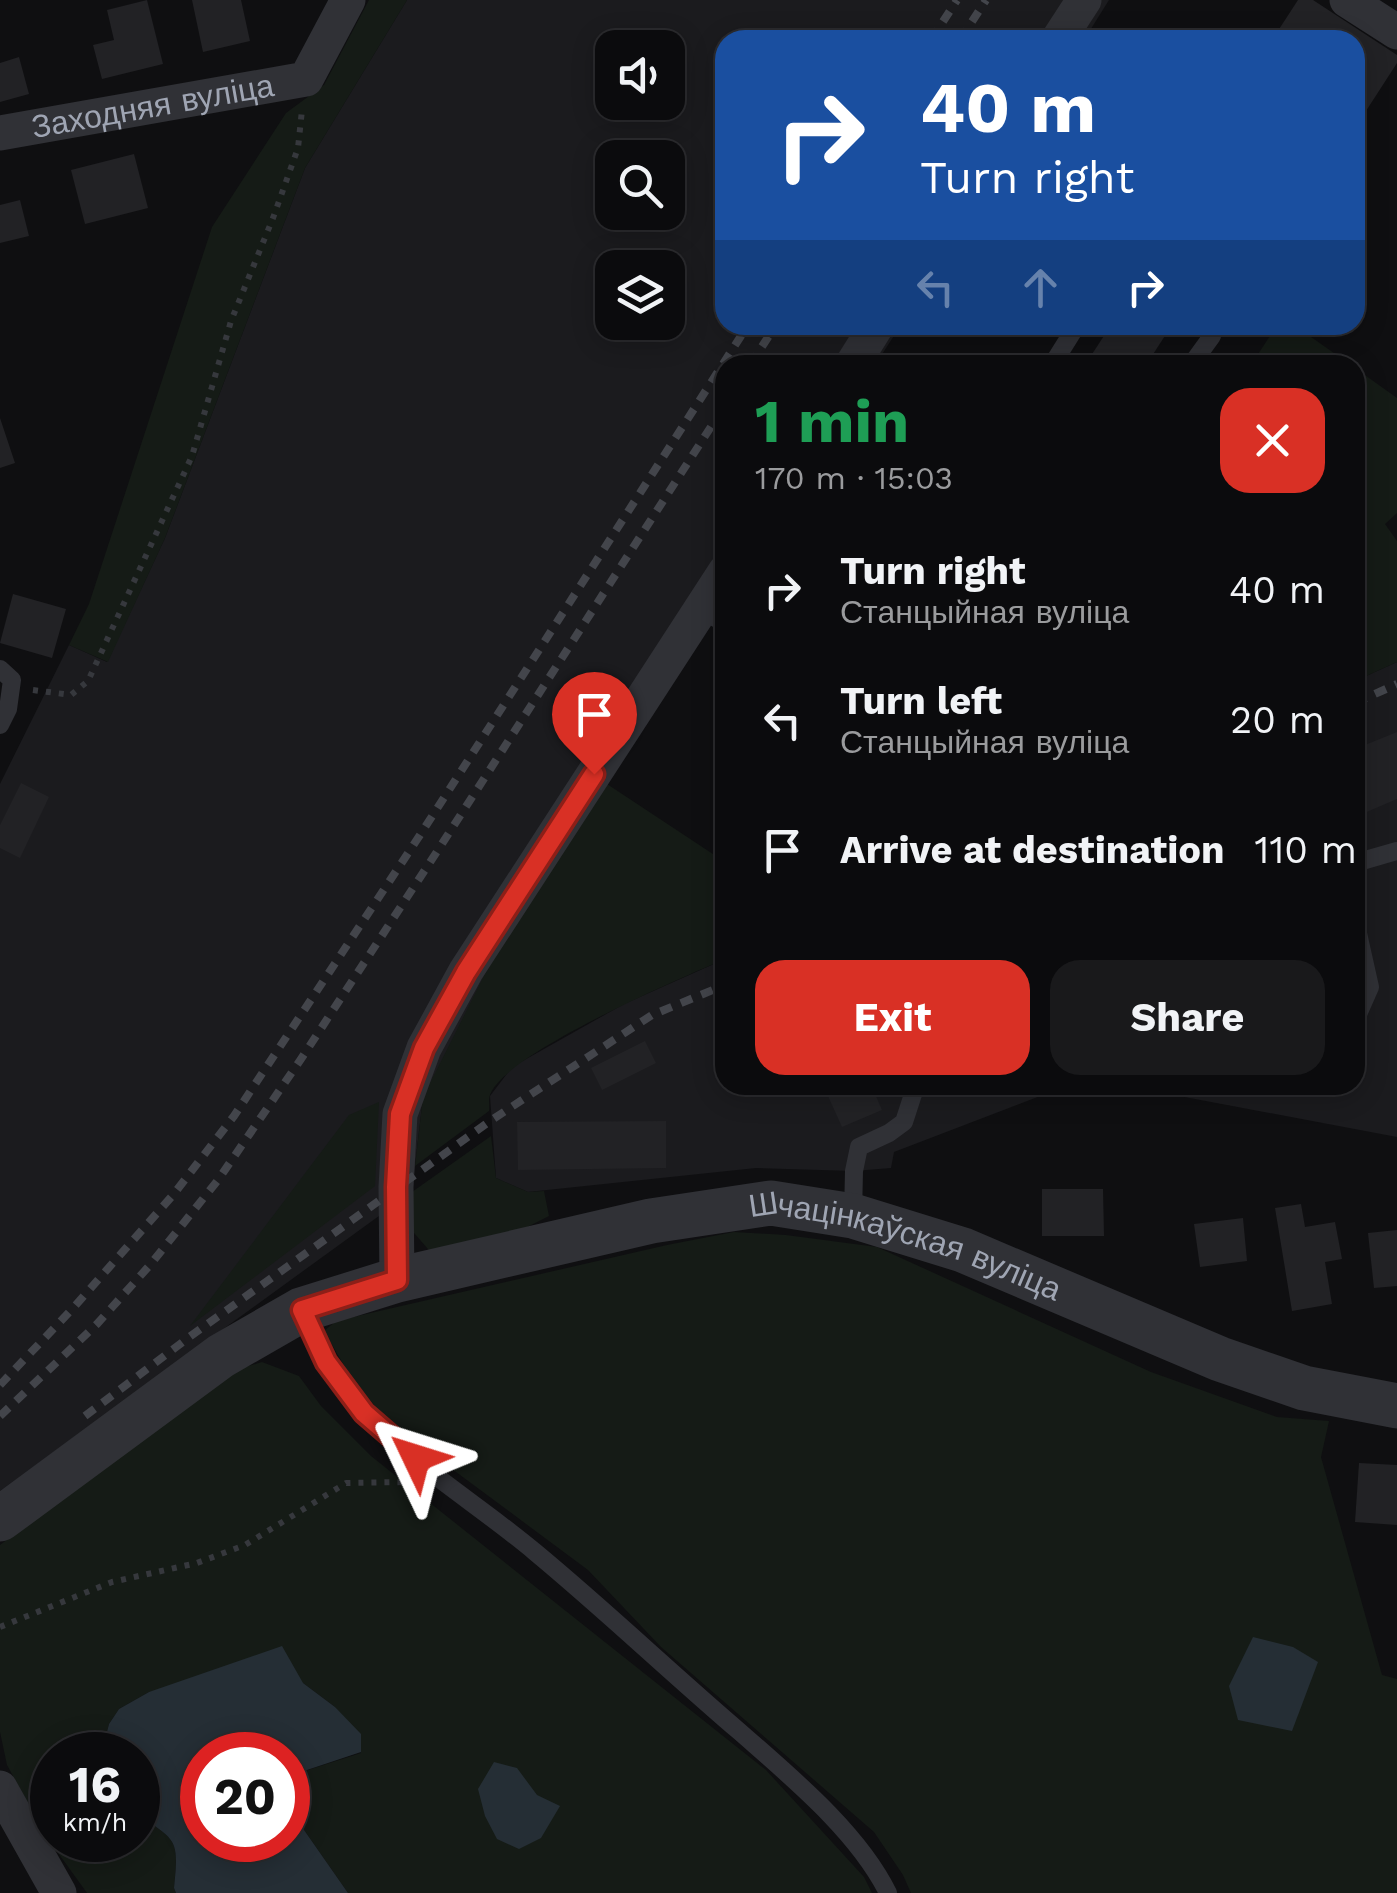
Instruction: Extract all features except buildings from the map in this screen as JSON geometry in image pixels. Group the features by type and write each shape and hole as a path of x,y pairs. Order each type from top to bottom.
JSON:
{"street":[{"path":"306,80 348,0"},
{"path":"1064,30 1084,0"},
{"path":"1347,0 1397,32"},
{"name":"Заходняя вуліца","path":"0,133 306,80"},
{"path":"397,1280 400,1114 424,1048 466,972 713,617"},
{"name":"Шчацінкаўская вуліца","path":"0,1519 221,1356 302,1310 397,1280 650,1221 771,1203 854,1216 963,1250 1220,1359 1304,1388 1397,1406"},
{"path":"0,1788 59,1893"}],"lane":[{"path":"0,669 12,680 8,709 0,725"},
{"path":"1365,860 1397,851"},
{"path":"1365,965 1370,987 1365,998"},
{"path":"854,1216 854,1171 859,1147 904,1122 913,1095"},
{"path":"302,1310 326,1362 364,1413 442,1481 562,1574 792,1778 858,1847 888,1893"}],"path":[{"path":"11,688 71,695 88,682 192,456 231,321 298,148 306,80"},
{"path":"0,1627 112,1582 197,1563 245,1545 346,1482 442,1481"}],"shaded area":[{"path":"369,0 407,0 305,168 165,538 108,662 69,645 89,604 212,227 286,113 324,85"},
{"path":"407,0 1109,0 1090,30 715,30 715,335 894,335 882,355 715,355 715,615 607,784 423,1097 412,1192 0,1491 0,784 69,645 107,662 165,538 305,168"},
{"path":"1270,335 1308,335 1337,355 1258,355"},
{"path":"1365,375 1397,398 1397,513 1385,524 1397,541 1397,662 1365,676"},
{"path":"1397,662 1397,1137 1174,1095 1365,1095 1365,676"},
{"path":"607,784 715,855 715,963 596,1019 527,1059 503,1078 490,1095 489,1111 415,1166 423,1097 495,954"},
{"path":"715,963 715,1095 1043,1095 894,1152 891,1168 756,1168 528,1192 496,1178 490,1096 512,1067 624,1004"},
{"path":"379,1102 375,1186 190,1326 349,1115"},
{"path":"491,1136 496,1178 528,1192 544,1191 549,1216 484,1249 434,1256 408,1226 412,1192"},
{"path":"734,1232 877,1247 1151,1372 1277,1417 1329,1421 1321,1457 1382,1675 1397,1679 1397,1893 911,1893 874,1832 661,1647 588,1570 390,1423 353,1381 324,1331 336,1321"},
{"path":"262,1362 299,1376 321,1406 371,1456 766,1770 864,1877 872,1893 348,1893 310,1839 310,1769 361,1753 335,1707 303,1683 149,1692 119,1709 107,1732 30,1732 30,1807 7,1765 0,1732 0,1545 225,1373"},
{"path":"1253,1637 1293,1647 1318,1662 1292,1731 1238,1720 1229,1686"},
{"path":"282,1646 303,1683 335,1707 361,1734 361,1752 310,1769 310,1732 180,1732 180,1862 310,1862 310,1839 348,1893 176,1893 175,1850 160,1829 160,1732 107,1732 119,1709 149,1692"},
{"path":"494,1762 517,1768 537,1795 560,1806 541,1838 519,1849 497,1839 485,1816 478,1789"},
{"path":"160,1831 172,1843 176,1893 87,1893 65,1862 160,1862"}],"railway":[{"path":"938,30 957,0"},
{"path":"966,30 986,0"},
{"path":"729,355 742,335"},
{"path":"756,355 770,335"},
{"path":"0,1385 173,1195 234,1116 715,376"},
{"path":"0,1416 97,1324 218,1180 438,850 715,421"},
{"path":"1365,698 1397,684"},
{"path":"85,1416 490,1121 652,1015 715,989"}],"route":[{"path":"416,1458 364,1413 326,1362 302,1310 397,1280 400,1114 424,1048 466,972 594,774"}]}
